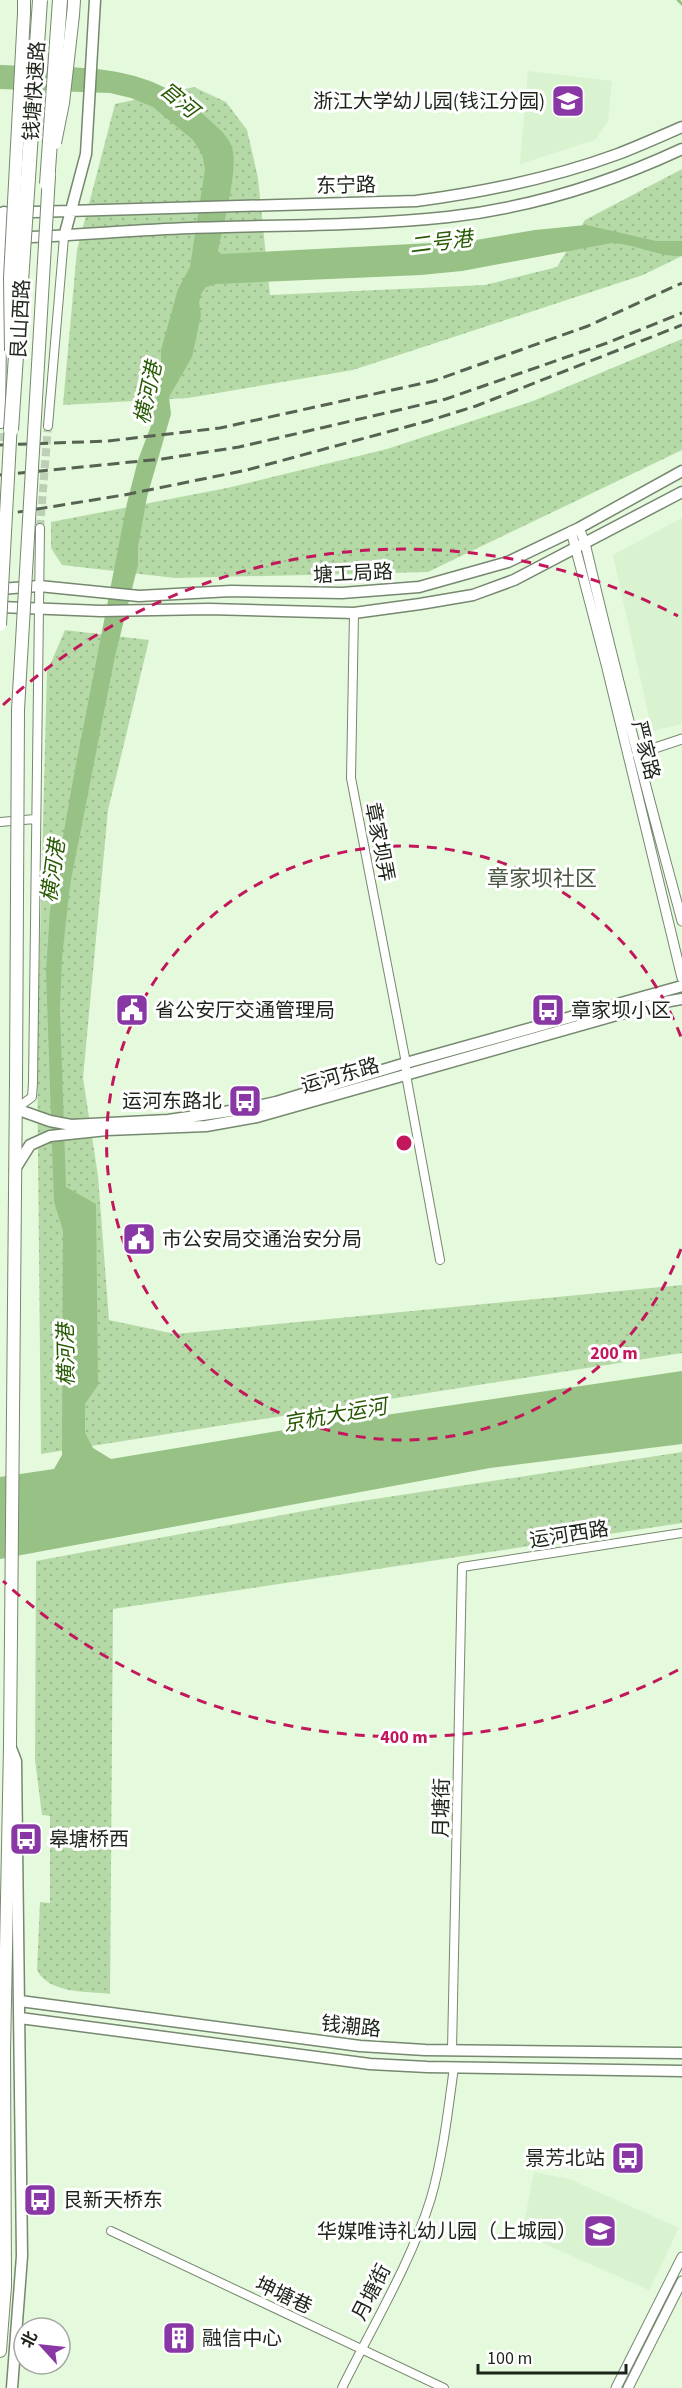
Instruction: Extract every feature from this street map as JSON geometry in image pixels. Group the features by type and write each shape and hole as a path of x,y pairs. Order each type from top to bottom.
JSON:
{"highway":[{"name":"钱塘快速路","path":"6,427 40,0"},
{"name":"钱塘快速路","path":"47,184 60,0"}],"main road":[{"name":"艮山西路","path":"0,2351 5,2286 4,2051 10,1746 18,710 47,184 63,104 74,0"},
{"name":"艮山西路","path":"64,237 86,154 95,0"},
{"name":"艮山西路","path":"0,625 10,278 24,6"},
{"name":"东宁路","path":"2,212 416,201 463,195 547,176 616,154 682,127"},
{"name":"东宁路","path":"1,238 64,237 191,228 449,217 508,208 609,180 682,149"},
{"path":"1,238 2,212"},
{"name":"塘工局路","path":"0,589 39,586 139,596 231,591 342,593 419,587 508,562 575,530 682,471"},
{"name":"塘工局路","path":"0,607 101,611 209,609 354,613 420,604 473,595 514,580 682,492"},
{"name":"运河东路","path":"406,1069 682,986"},
{"name":"运河东路","path":"15,1169 30,1145 69,1129 168,1120 244,1109 682,999"},
{"name":"运河东路","path":"16,1109 69,1129"},
{"name":"艮山西路","path":"10,1746 16,1761 22,2256 12,2388"},
{"name":"钱潮路","path":"20,2001 360,2046 453,2050 682,2053"},
{"name":"钱潮路","path":"20,2018 370,2064 682,2071"}],"street":[{"name":"艮山西路","path":"48,426 64,237"},
{"name":"艮山西路","path":"1,238 6,427"},
{"path":"16,1109 32,1097 33,1083 40,528"},
{"name":"严家路","path":"575,530 585,543 620,677 637,754 682,921"},
{"name":"严家路","path":"575,530 574,549 593,610 682,978"},
{"name":"章家坝弄","path":"354,613 351,778 413,1103 440,1260"},
{"path":"637,754 682,740"},
{"path":"0,822 35,819"},
{"name":"运河西路","path":"462,1567 682,1533"},
{"name":"月塘街","path":"453,2050 462,1567"},
{"name":"月塘街","path":"342,2388 414,2244 430,2200 437,2174 454,2067"},
{"name":"坤塘巷","path":"111,2231 444,2388"},
{"path":"616,2388 682,2257"},
{"path":"628,2388 682,2281"}],"shaded area":[{"name":"浙江大学幼儿园(钱江分园)","path":"528,71 612,81 608,121 595,140 520,164"},
{"path":"194,87 226,102 247,130 258,178 270,295 485,285 557,267 585,220 682,169 682,256 643,275 353,370 188,398 63,405 77,250 115,104"},
{"path":"682,339 682,450 428,572 175,578 62,565 51,548 51,522 227,488 387,449 533,401"},
{"path":"682,518 682,724 652,731 613,555"},
{"path":"65,630 149,640 108,810 83,1078 98,1176 109,1320 175,1334 682,1285 682,1353 41,1454 37,1054 47,672"},
{"path":"682,1452 682,1523 113,1609 110,1994 69,1990 43,1978 37,1970 40,1902 50,1903 50,1816 42,1815 35,1760 36,1561 336,1505"},
{"name":"华媒唯诗礼幼儿园（上城园）","path":"534,2172 569,2179 679,2228 649,2290 522,2234"}],"water":[{"path":"0,65 83,68 135,76 159,85 183,98 206,117 228,139 234,157 232,184 218,251 221,254 470,241 535,230 586,225 656,241 682,241 682,256 664,255 612,243 462,271 421,275 216,284 206,287 199,303 201,315 192,357 169,397 171,414 147,497 138,547 138,565 115,656 70,885 62,958 60,1009 66,1187 96,1204 98,1385 85,1404 85,1433 93,1448 111,1459 278,1431 682,1371 682,1444 490,1468 0,1559 0,1477 54,1469 62,1455 63,1230 54,1202 46,971 50,911 127,503 138,460 152,423 161,383 161,350 178,289 190,267 205,169 202,154 193,140 153,107 110,93 0,89"}],"waterway":[{"path":"678,0 682,4"}],"tunnel":[{"path":"0,441 1,424"},
{"path":"40,528 48,426"}],"railway":[{"path":"0,445 108,441 220,428 433,381 588,326 682,283"},
{"path":"0,475 162,459 239,447 446,399 607,343 682,313"},
{"path":"0,515 124,495 247,470 428,421 476,406 682,325"}],"place":[{"name":"浙江大学幼儿园(钱江分园)","path":"568,101"},
{"name":"省公安厅交通管理局","path":"132,1010"},
{"name":"章家坝小区","path":"548,1010"},
{"name":"运河东路北","path":"245,1101"},
{"name":"市公安局交通治安分局","path":"139,1239"},
{"name":"皋塘桥西","path":"26,1839"},
{"name":"景芳北站","path":"628,2158"},
{"name":"艮新天桥东","path":"40,2200"},
{"name":"华媒唯诗礼幼儿园（上城园）","path":"600,2231"},
{"name":"融信中心","path":"179,2338"}],"district":[{"name":"章家坝社区","path":"542,878"}],"water label":[{"name":"官河","path":"179,100"},
{"name":"二号港","path":"441,242"},
{"name":"横河港","path":"148,393"},
{"name":"横河港","path":"53,871"},
{"name":"横河港","path":"66,1355"},
{"name":"京杭大运河","path":"335,1415"}]}
